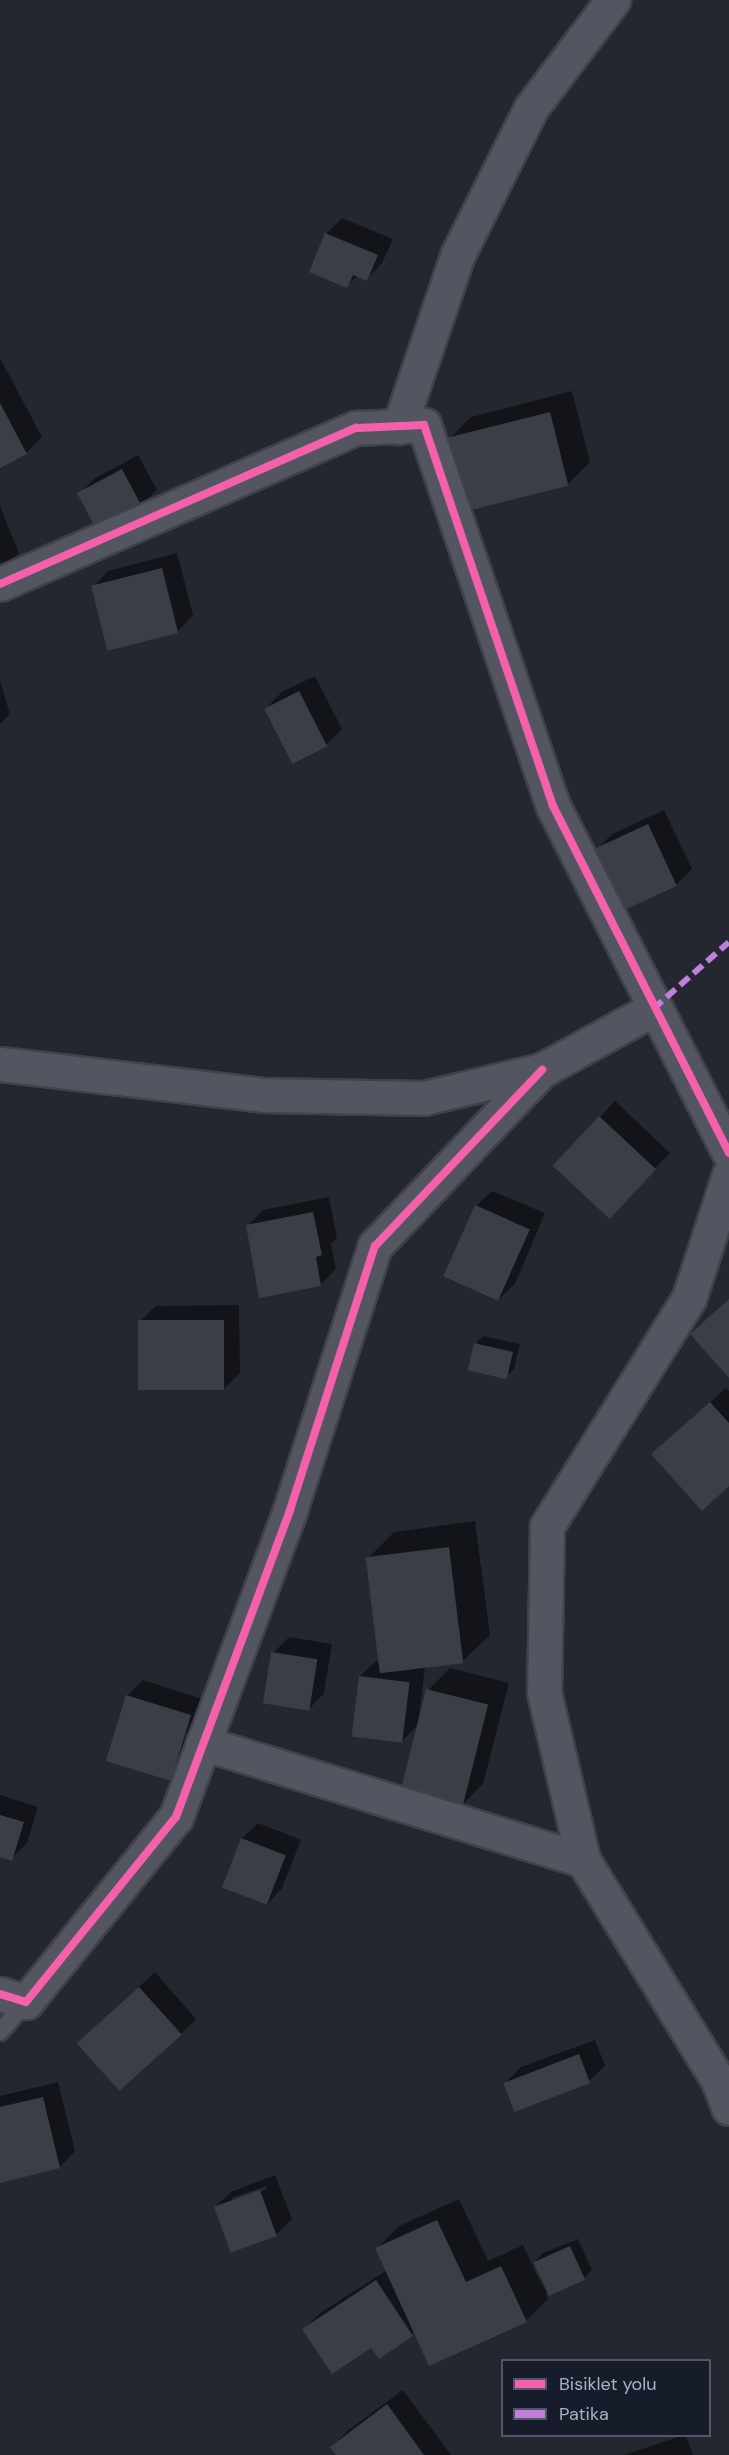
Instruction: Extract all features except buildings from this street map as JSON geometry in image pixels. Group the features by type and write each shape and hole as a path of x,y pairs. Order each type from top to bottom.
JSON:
{"street":[{"path":"399,427 458,254 531,108 613,0"},
{"path":"0,584 356,428 424,425 553,806 653,1009 729,1153"},
{"path":"0,1064 265,1095 424,1098 542,1071 653,1009"},
{"path":"13,1998 176,1817 290,1510 375,1246 542,1071"},
{"path":"729,1176 689,1298 547,1526 544,1692 583,1860 717,2080 729,2108"},
{"path":"203,1743 583,1860"}],"lane":[{"path":"0,2032 13,1998"}],"marked path":[{"path":"653,1009 729,942"}],"cycle path":[{"path":"0,584 356,428 424,425 553,806 729,1153"},
{"path":"0,1994 26,2002 176,1817 290,1510 375,1246 542,1070"}]}
